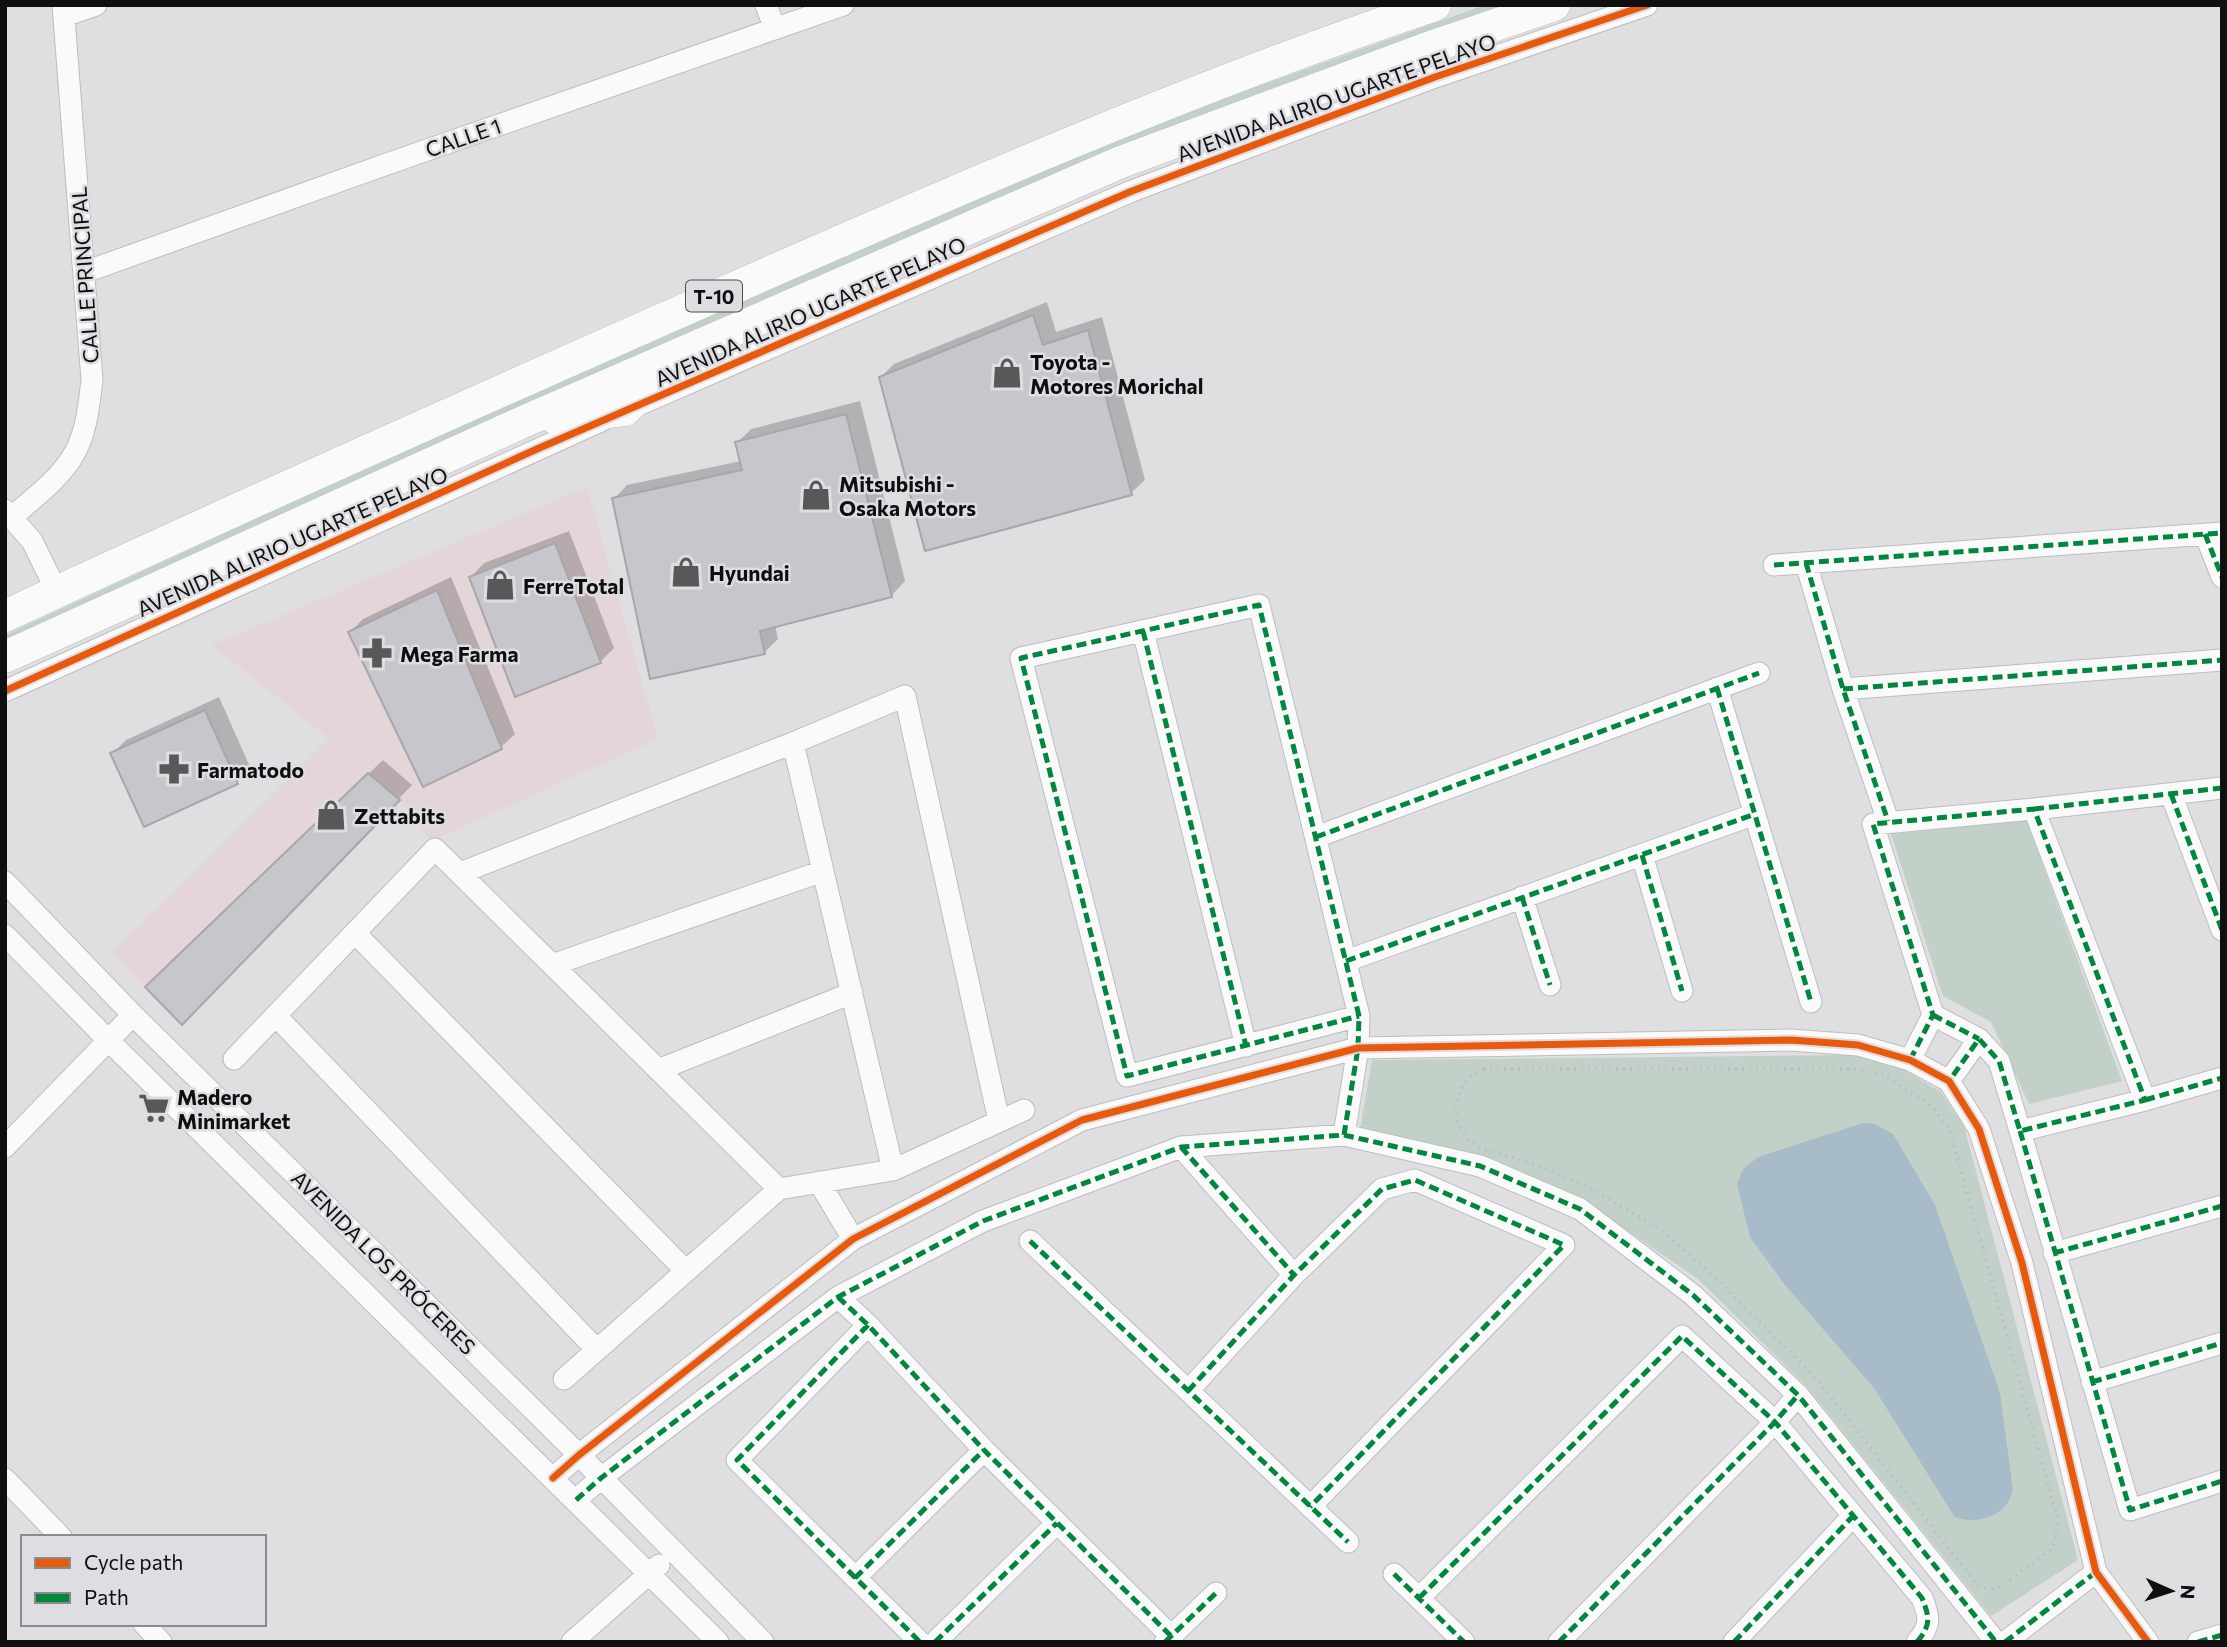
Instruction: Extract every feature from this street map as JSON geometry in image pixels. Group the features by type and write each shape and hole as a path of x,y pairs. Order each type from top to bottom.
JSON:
{"highway":[{"name":"AVENIDA ALIRIO UGARTE PELAYO","path":"5,657 524,421 1121,162 1425,49 1554,5"},
{"name":"T-10","path":"5,616 509,387 900,216 1107,127 1419,8"},
{"path":"524,421 625,410 686,350"}],"street":[{"path":"63,11 96,5"},
{"path":"766,5 775,29"},
{"name":"CALLE 1","path":"85,272 843,5"},
{"name":"AVENIDA ALIRIO UGARTE PELAYO","path":"5,691 625,410 1132,191 1435,77 1647,5"},
{"name":"CALLE PRINCIPAL","path":"9,513 58,475 72,458 82,433 92,380 63,11"},
{"path":"9,513 32,541 57,592"},
{"path":"1774,565 2213,533 2222,577"},
{"path":"1805,563 1843,689 1888,821"},
{"path":"1344,1135 1358,1048 1359,1016 1259,605 1021,658 1127,1076 1359,1016"},
{"path":"1143,631 1246,1046"},
{"path":"1843,689 2222,660"},
{"path":"1316,837 1759,673"},
{"path":"1717,688 1811,1002"},
{"path":"460,873 793,743 905,696 999,1121"},
{"path":"793,743 893,1170"},
{"path":"1910,1060 1933,1015 1873,824 2222,788"},
{"path":"2171,794 2222,930"},
{"path":"2034,809 2145,1100"},
{"path":"1346,961 1755,814"},
{"path":"234,1059 435,849 779,1189"},
{"path":"1642,855 1682,991"},
{"path":"552,965 823,871"},
{"name":"AVENIDA LOS PRÓCERES","path":"7,887 579,1455 763,1642"},
{"path":"1522,897 1550,985"},
{"path":"355,933 686,1271"},
{"name":"AVENIDA LOS PRÓCERES","path":"5,935 718,1642"},
{"path":"659,1070 852,993"},
{"path":"5,1147 133,1015"},
{"path":"1933,1015 1979,1039 1998,1061 2130,1510 2222,1481"},
{"path":"276,1016 597,1350"},
{"path":"1949,1081 1979,1039"},
{"path":"553,1478 853,1239 1082,1120 1358,1048 1791,1040 1858,1045 1910,1060 1949,1081 1979,1129 2022,1263 2096,1572 2148,1642"},
{"path":"2020,1131 2145,1100 2222,1077"},
{"path":"564,1379 779,1189 893,1170 1024,1110"},
{"path":"576,1500 838,1297 983,1221 1181,1147 1344,1135 1480,1166 1580,1209 1693,1294 1798,1395 1996,1642"},
{"path":"1181,1147 1294,1275"},
{"path":"1188,1391 1294,1275 1382,1189 1415,1180 1564,1245 1310,1507"},
{"path":"819,1182 853,1239"},
{"path":"2054,1253 2222,1206"},
{"path":"1030,1241 1348,1542"},
{"path":"838,1297 868,1325 984,1450 1168,1639 1216,1593"},
{"path":"868,1325 737,1460 920,1642"},
{"path":"1419,1598 1682,1336 1775,1422 1922,1598 1928,1613 1927,1629 1917,1642"},
{"path":"2092,1382 2222,1343"},
{"path":"1559,1642 1775,1422 1798,1395"},
{"path":"855,1578 984,1450"},
{"path":"5,1479 59,1535"},
{"path":"1734,1642 1853,1516"},
{"path":"935,1642 1057,1522"},
{"path":"572,1642 674,1552"},
{"path":"2004,1642 2096,1572"},
{"path":"1394,1574 1464,1642"},
{"path":"146,1626 161,1642"},
{"path":"2198,1642 2222,1634"}],"path":[{"path":"1483,1069 1853,1069 1885,1075 1931,1105 1948,1128 2057,1516 2055,1541 2050,1550 2001,1587 1992,1589 1978,1586 1816,1378 1710,1273 1662,1231 1594,1191 1538,1165 1480,1148 1467,1138 1458,1124 1456,1107 1460,1091 1469,1078 1483,1069"}],"shaded area":[{"path":"1485,5 1516,5 5,645 5,635 478,416 1000,188 1161,121"},
{"path":"587,487 658,739 431,841 400,800 182,1025 112,953 329,739 212,645"},
{"path":"2026,819 2122,1081 2029,1104 1991,1022 1943,996 1891,834"},
{"path":"1853,1055 1904,1070 1941,1092 1964,1126 2078,1560 1991,1616 1807,1387 1699,1280 1586,1202 1495,1160 1360,1129 1372,1060"}],"water":[{"path":"1863,1123 1875,1124 1893,1134 1935,1205 2000,1393 2013,1490 2003,1509 1987,1517 1969,1520 1954,1516 1874,1388 1785,1285 1750,1237 1737,1184 1743,1169 1758,1157"}],"building":[{"path":"1033,315 1043,345 1088,330 1132,495 925,551 879,377"},
{"path":"846,414 892,597 760,631 765,654 650,679 612,498 742,470 735,442"},
{"path":"555,543 601,663 515,697 469,577"},
{"path":"437,590 502,749 423,787 348,632"},
{"name":"Farmatodo","path":"205,710 238,784 144,827 110,753"},
{"path":"368,773 400,800 182,1025 145,987"}],"marked path":[{"path":"1774,565 2222,533"},
{"path":"2205,534 2222,577"},
{"path":"1806,563 1843,689 1888,821"},
{"path":"1344,1135 1358,1048 1359,1016 1259,605 1021,658 1127,1076 1359,1016"},
{"path":"1143,631 1246,1046"},
{"path":"1843,689 2222,660"},
{"path":"1316,837 1759,673"},
{"path":"1717,688 1811,1002"},
{"path":"2034,809 2222,788"},
{"path":"2171,794 2222,930"},
{"path":"1910,1060 1933,1015 1873,824 2034,809 2145,1100 2020,1131 1999,1061 1979,1039 1949,1081"},
{"path":"1346,961 1755,814"},
{"path":"1642,855 1682,991"},
{"path":"1522,897 1550,985"},
{"path":"1933,1015 1979,1039"},
{"path":"2145,1100 2222,1078"},
{"path":"2020,1131 2130,1510 2222,1481"},
{"path":"576,1500 838,1297 983,1221 1181,1147 1344,1135 1480,1166 1580,1209 1693,1295 1798,1395 1996,1642"},
{"path":"1181,1147 1294,1275"},
{"path":"1188,1391 1294,1275 1382,1189 1415,1180 1564,1245 1310,1507"},
{"path":"2054,1253 2222,1206"},
{"path":"1030,1241 1348,1542"},
{"path":"838,1297 868,1325 984,1450 1171,1636"},
{"path":"868,1325 737,1460 920,1642"},
{"path":"1419,1598 1682,1336 1775,1422 1922,1598 1928,1621 1917,1642"},
{"path":"2092,1382 2222,1343"},
{"path":"1559,1642 1775,1422 1798,1395"},
{"path":"855,1578 984,1450"},
{"path":"1734,1642 1853,1516"},
{"path":"935,1642 1057,1523"},
{"path":"2005,1642 2096,1572"},
{"path":"1394,1574 1464,1642"},
{"path":"1165,1642 1216,1593"},
{"path":"2198,1642 2222,1635"}],"cycle path":[{"path":"5,691 537,449 1132,191 1435,77 1647,5"},
{"path":"553,1478 853,1239 1082,1120 1358,1048 1791,1040 1858,1045 1910,1060 1949,1081 1979,1129 2022,1263 2096,1572 2148,1642"}],"place":[{"name":"Toyota - Motores Morichal","path":"1007,373"},
{"name":"Mitsubishi - Osaka Motors","path":"816,495"},
{"name":"Hyundai","path":"686,572"},
{"name":"FerreTotal","path":"500,585"},
{"name":"Mega Farma","path":"377,653"},
{"name":"Farmatodo","path":"174,769"},
{"name":"Zettabits","path":"331,815"},
{"name":"Madero Minimarket","path":"154,1108"}]}
